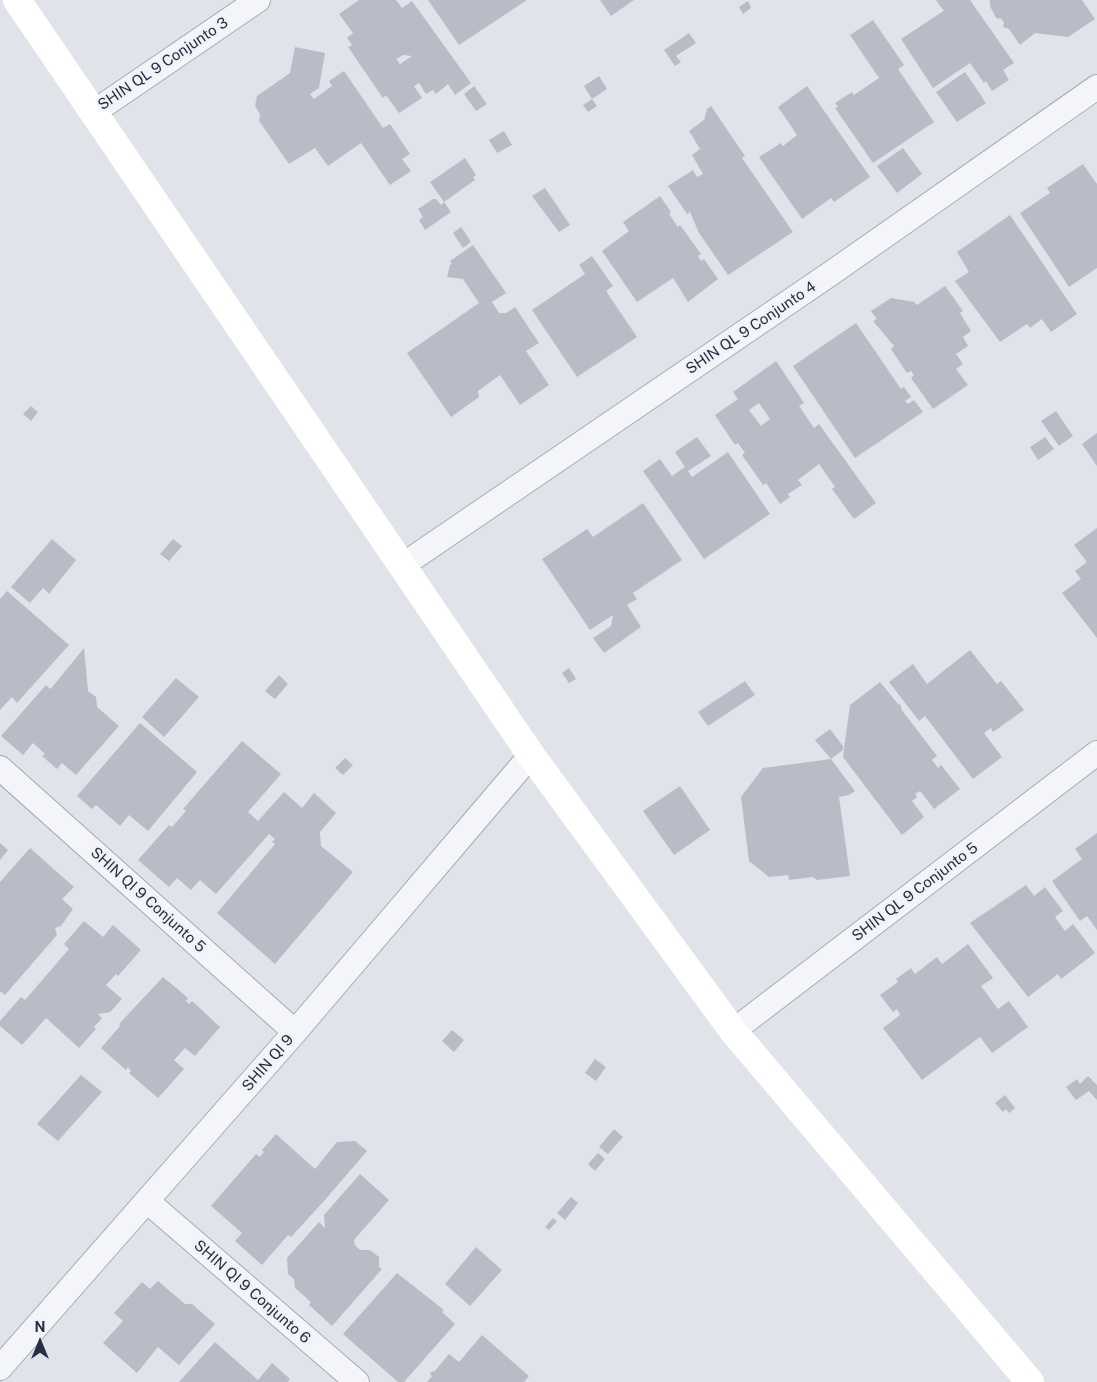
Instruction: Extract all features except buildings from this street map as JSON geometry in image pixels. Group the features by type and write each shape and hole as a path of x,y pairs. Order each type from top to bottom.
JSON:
{"street":[{"path":"16,0 531,755 733,1031 1030,1382"},
{"name":"SHIN QL 9 Conjunto 3","path":"94,112 258,0"},
{"name":"SHIN QL 9 Conjunto 4","path":"403,565 822,280 1097,87"},
{"name":"SHIN QL 9 Conjunto 5","path":"733,1031 1097,753"},
{"name":"SHIN QI 9","path":"0,1368 295,1032 531,755"},
{"name":"SHIN QI 9 Conjunto 5","path":"0,768 295,1032"},
{"name":"SHIN QI 9 Conjunto 6","path":"147,1201 357,1382"}]}
